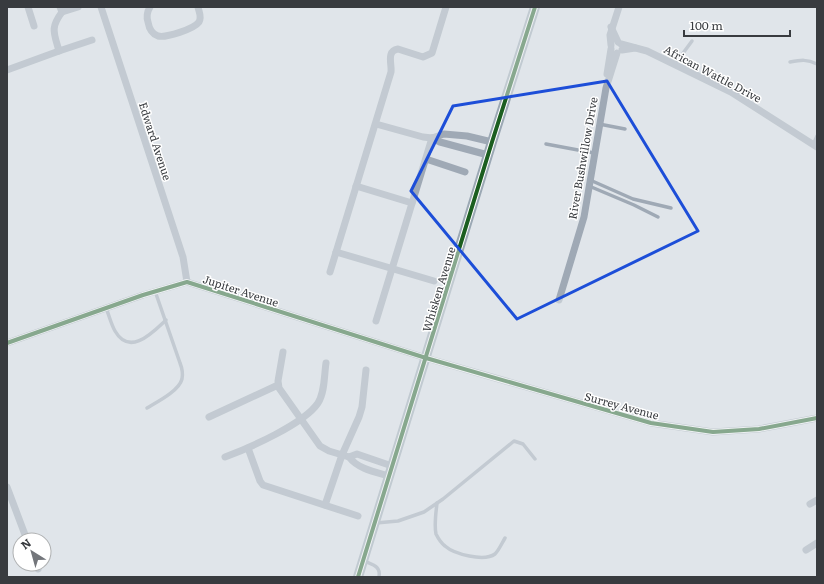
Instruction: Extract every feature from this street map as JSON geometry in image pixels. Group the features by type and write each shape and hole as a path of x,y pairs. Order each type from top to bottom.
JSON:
{"street":[{"path":"28,7 34,26"},
{"path":"59,51 54,32 56,20 61,9 78,7"},
{"name":"Edward Avenue","path":"101,7 183,257 187,282"},
{"path":"150,7 147,14 149,28 155,34 161,36 175,34 197,24 200,18 198,7"},
{"path":"330,272 391,72 391,53 395,49 398,49 423,57 432,53 446,7"},
{"name":"Whisken Avenue","path":"358,577 535,7"},
{"path":"617,47 611,27 619,7"},
{"path":"7,70 92,40"},
{"name":"African Wattle Drive","path":"617,47 637,47 675,64 731,92 815,146"},
{"name":"River Bushwillow Drive","path":"559,300 584,217 606,88 609,60 617,47"},
{"path":"376,124 423,137 432,138 440,142 488,155"},
{"path":"432,138 444,134 467,136 492,142"},
{"path":"376,321 432,138"},
{"path":"426,159 466,172"},
{"path":"356,186 412,203"},
{"path":"336,252 434,281"},
{"name":"Jupiter Avenue","path":"7,343 156,291 187,282 426,358"},
{"path":"283,352 279,372 279,388 320,446 329,451 346,456 354,463 370,470 391,471"},
{"name":"Surrey Avenue","path":"426,358 659,424 713,432 759,429 817,418"},
{"path":"225,456 248,448 301,420 309,413 318,402 322,393 326,363"},
{"path":"325,505 346,456 359,417 362,407 366,370"},
{"path":"209,417 278,385"},
{"path":"248,448 263,485 358,516"},
{"path":"346,456 357,454 375,460 391,471"},
{"path":"370,470 375,460"},
{"path":"7,487 24,532"},
{"path":"810,504 817,500"},
{"path":"806,550 817,543"}],"lane":[{"path":"675,64 692,41"},
{"path":"790,62 804,60 817,64"},
{"path":"599,124 625,129"},
{"path":"815,146 817,136"},
{"path":"546,144 594,152"},
{"path":"590,183 634,199 671,208"},
{"path":"590,183 658,217"},
{"path":"147,408 173,392 180,385 182,379 180,363 156,291"},
{"path":"106,308 115,331 120,338 127,341 141,341 148,337 166,320"},
{"path":"374,523 398,520 424,512 511,442 518,441 535,459"},
{"path":"437,502 436,533 439,540 445,547 464,555 477,557 493,555 505,538"},
{"path":"363,561 377,567 379,570 379,577"}],"highlighted area":[{"path":"607,81 698,231 517,319 411,191 453,106"}],"cycle path":[{"path":"358,577 535,7"},
{"path":"7,343 143,295 187,282 426,358 651,423 713,432 759,429 817,418"}]}
